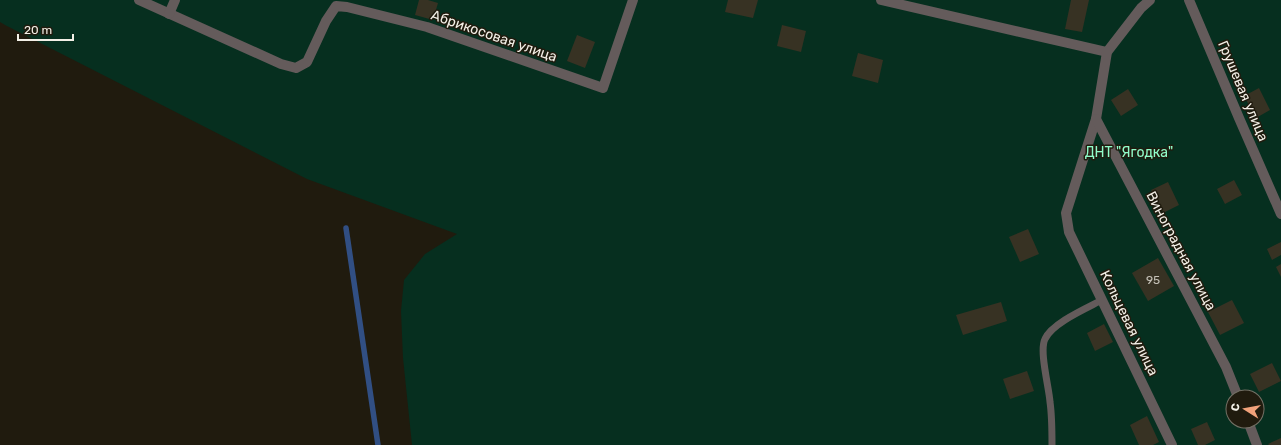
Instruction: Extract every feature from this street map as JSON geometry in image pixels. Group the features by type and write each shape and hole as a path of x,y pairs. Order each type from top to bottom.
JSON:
{"street":[{"name":"Абрикосовая улица","path":"139,0 281,64 296,68 307,62 330,13 336,6 347,7 427,27 602,88 633,0"},
{"path":"169,14 175,0"},
{"path":"881,0 1107,52"},
{"path":"1096,119 1107,52 1141,8 1150,0"},
{"name":"Грушевая улица","path":"1189,0 1281,214"},
{"name":"Кольцевая улица","path":"1096,119 1066,213 1069,232 1172,445"},
{"name":"Виноградная улица","path":"1096,119 1226,367 1235,389"},
{"path":"1251,429 1257,445"}],"lane":[{"path":"1052,445 1050,402 1043,353 1044,339 1051,330 1068,318 1102,300"}],"green space":[{"name":"ДНТ \"Ягодка\"","path":"0,0 1281,0 1281,445 412,445 403,358 401,311 404,280 425,254 457,234 307,179 0,22"}],"building":[{"path":"419,0 428,0 438,3 433,20 415,15"},
{"path":"728,0 758,0 753,18 725,12"},
{"path":"1071,0 1089,0 1082,32 1065,29"},
{"path":"782,25 806,31 801,52 777,46"},
{"path":"577,35 595,42 585,68 567,61"},
{"path":"858,53 883,60 878,83 852,76"},
{"path":"1259,88 1270,110 1256,118 1244,96"},
{"path":"1128,89 1138,105 1121,116 1111,100"},
{"path":"1234,180 1242,195 1225,204 1217,189"},
{"path":"1168,182 1179,205 1163,213 1151,190"},
{"path":"1028,229 1039,254 1020,262 1009,237"},
{"path":"1281,242 1281,255 1272,260 1267,249"},
{"path":"1158,258 1174,286 1148,301 1132,273"},
{"path":"1281,264 1281,277 1276,267"},
{"path":"1232,300 1244,323 1220,335 1208,312"},
{"path":"1001,302 1007,321 963,335 956,315"},
{"path":"1104,324 1113,342 1095,351 1087,333"},
{"path":"1272,363 1281,381 1265,389 1258,389 1250,374"},
{"path":"1027,371 1034,391 1010,399 1003,379"},
{"path":"1147,416 1159,442 1153,445 1139,445 1130,425"},
{"path":"1207,422 1215,440 1205,445 1198,445 1191,429"},
{"path":"1281,438 1281,445 1268,444"}],"waterway":[{"path":"346,228 378,445"}]}
